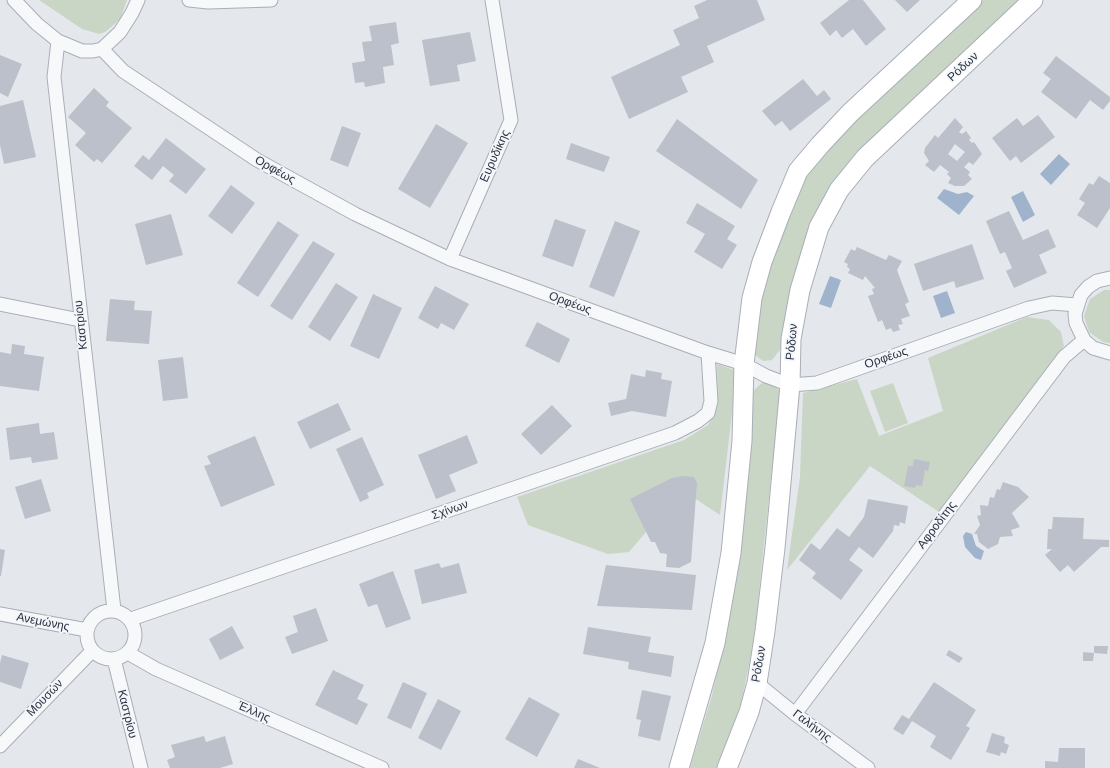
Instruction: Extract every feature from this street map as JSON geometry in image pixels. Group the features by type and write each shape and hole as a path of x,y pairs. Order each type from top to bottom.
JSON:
{"street":[{"path":"14,0 37,24 58,41 82,51 102,49 120,32 138,0"},
{"path":"189,0 208,2 270,0"},
{"name":"Ευρυδίκης","path":"450,259 511,120 492,0"},
{"path":"679,768 715,643 731,553 742,441 744,364 752,298 762,262 798,171 850,113 972,0"},
{"name":"Ρόδων","path":"727,768 749,712 756,683 765,631 790,385 791,339 800,290 819,227 839,190 865,158 1033,0"},
{"name":"Καστρίου","path":"58,41 54,76 80,320 114,610"},
{"name":"Ορφέως","path":"102,49 123,71 257,160 355,214 450,259 708,353 744,364 766,376 790,385 817,383 1029,308 1052,303 1077,305"},
{"path":"1110,278 1097,281 1088,287 1081,295 1077,305 1076,323 1084,340 1093,348 1110,353"},
{"path":"0,304 80,320"},
{"name":"Αφροδίτης","path":"795,714 1064,357 1084,340"},
{"name":"Σχίνων","path":"131,619 675,433 698,421 708,413 711,401 708,353"},
{"path":"114,610 123,613 131,619 136,630 135,641 128,653 114,659 101,658 92,651 87,640 87,630 92,619 101,612 114,610"},
{"name":"Ανεμώνης","path":"0,614 87,630"},
{"name":"Μουσών","path":"0,746 92,651"},
{"name":"Έλλης","path":"128,653 156,669 382,768"},
{"name":"Καστρίου","path":"114,659 141,768"},
{"name":"Γαλήνης","path":"756,683 868,768"}],"green space":[{"path":"39,0 127,0 121,17 105,32 99,34 82,29"},
{"path":"983,0 1021,0 887,124 790,292 780,350 772,360 763,361 755,355 753,343 769,263 794,196 816,162 863,110"},
{"path":"1104,290 1110,290 1110,343 1103,342 1089,332 1084,316 1090,299"},
{"path":"1027,317 1049,320 1061,332 1064,346 939,512 870,466 787,570 800,477 803,393 857,379 879,436 943,411 928,358"},
{"path":"717,364 737,371 720,515 682,490 629,552 608,554 528,525 517,497 684,440 708,425 718,405"},
{"path":"764,381 773,383 780,392 754,640 741,704 719,768 690,768 712,695 729,619 751,425 752,392"},
{"path":"893,383 908,423 885,432 870,391"}],"water":[{"path":"1059,154 1070,164 1051,185 1040,174"},
{"path":"944,189 958,194 967,192 974,196 959,215 937,198"},
{"path":"1023,191 1035,215 1023,222 1011,197"},
{"path":"830,276 841,280 831,308 819,304"},
{"path":"947,291 955,313 941,318 933,296"},
{"path":"966,532 972,534 976,546 984,551 981,560 975,558 965,547 963,536"}],"building":[{"path":"707,0 757,0 765,20 707,46 714,62 681,77 688,92 629,119 611,77 680,45 673,30 699,18 694,6"},
{"path":"849,0 863,0 886,29 866,46 853,29 842,38 836,30 830,36 820,23"},
{"path":"895,0 920,0 907,12"},
{"path":"396,22 399,43 391,45 394,65 383,67 385,83 365,87 364,82 355,83 352,63 365,61 362,42 372,41 369,26"},
{"path":"470,32 476,61 457,65 460,81 430,86 422,40"},
{"path":"0,55 22,64 8,97 0,93"},
{"path":"1056,56 1110,97 1110,101 1103,110 1090,100 1076,119 1041,92 1051,79 1043,73"},
{"path":"803,79 817,96 824,90 831,99 790,131 782,121 775,126 762,111"},
{"path":"94,88 109,102 106,106 132,128 102,163 97,159 94,162 75,145 86,133 68,117"},
{"path":"23,100 36,157 4,164 0,145 0,106"},
{"path":"1038,115 1055,137 1021,163 1016,156 1010,161 992,138 1017,118 1023,126"},
{"path":"955,118 963,127 959,132 962,134 966,131 971,138 969,140 972,143 974,142 982,154 973,165 969,162 964,167 970,172 968,175 972,179 964,186 955,186 948,183 951,178 947,174 949,172 940,165 934,172 925,165 929,161 924,153 925,148 935,135 938,138","holes":["955,144 965,152 957,161 948,154"]},
{"path":"677,119 758,180 741,209 656,151"},
{"path":"436,124 468,143 430,208 398,189"},
{"path":"342,126 361,133 348,167 330,160"},
{"path":"166,138 206,169 186,194 169,181 174,175 163,166 152,180 134,166 143,155 149,160"},
{"path":"571,143 610,157 604,172 566,159"},
{"path":"1099,176 1110,183 1110,208 1097,228 1077,215 1085,203 1079,199 1089,183 1093,185"},
{"path":"231,185 255,203 232,234 208,216"},
{"path":"697,203 735,226 727,239 737,245 722,269 694,252 705,234 686,223"},
{"path":"1009,211 1023,240 1048,229 1056,247 1039,255 1047,273 1014,288 1006,271 1012,268 1005,252 1000,254 986,221"},
{"path":"171,214 183,255 146,265 135,224"},
{"path":"555,219 586,230 573,267 542,256"},
{"path":"278,221 299,235 258,297 237,283"},
{"path":"615,221 640,231 614,297 589,287"},
{"path":"313,241 335,254 292,320 270,306"},
{"path":"972,244 984,279 956,288 954,281 923,291 914,264"},
{"path":"857,247 886,260 889,255 902,261 897,270 909,302 905,304 910,316 901,319 903,324 898,325 900,330 893,332 891,328 886,330 882,320 878,322 868,296 874,294 872,289 875,288 865,276 863,280 848,273 850,269 847,267 848,264 844,262 851,249 855,251"},
{"path":"336,283 358,297 330,341 308,327"},
{"path":"435,286 469,304 454,330 441,323 438,329 418,318"},
{"path":"373,294 402,308 379,359 350,346"},
{"path":"110,299 135,301 134,310 152,311 149,344 106,341"},
{"path":"537,322 570,339 559,363 525,346"},
{"path":"12,344 25,346 24,354 44,357 39,391 0,386 0,352 11,354"},
{"path":"183,357 188,398 163,401 158,360"},
{"path":"646,370 662,373 661,379 672,381 666,417 632,411 611,416 608,403 626,399 631,374 645,377"},
{"path":"338,403 351,430 310,449 297,422"},
{"path":"552,405 572,426 541,455 521,434"},
{"path":"39,423 40,434 54,432 58,459 32,463 31,457 10,460 6,428"},
{"path":"467,435 478,463 449,475 456,491 436,499 418,455"},
{"path":"255,436 275,485 221,507 204,466 211,464 207,456"},
{"path":"362,437 384,485 367,493 369,498 360,502 336,449"},
{"path":"914,459 930,462 928,471 925,470 922,486 916,485 915,488 904,486 908,466 913,466"},
{"path":"682,476 694,477 697,483 691,562 679,568 666,567 667,554 660,553 655,542 651,542 630,499 672,478"},
{"path":"41,479 51,511 25,519 15,487"},
{"path":"1003,482 1018,487 1029,497 1012,513 1020,527 1011,530 1013,536 1000,537 998,544 988,549 979,542 977,534 974,534 980,525 977,516 981,515 980,505 988,506 990,497 994,498 997,489 1000,490"},
{"path":"868,499 908,506 905,524 900,522 899,526 894,525 893,531 873,558 859,547 849,560 863,570 841,600 812,578 816,573 799,560 811,543 820,550 837,528 849,537 864,517"},
{"path":"1053,517 1084,518 1083,539 1109,540 1109,547 1101,547 1074,572 1068,565 1060,572 1045,555 1052,549 1047,549 1048,529 1052,529"},
{"path":"0,549 5,550 1,576 0,576"},
{"path":"439,563 441,568 459,563 467,593 422,604 414,570"},
{"path":"606,565 696,575 692,610 597,606"},
{"path":"393,571 411,619 386,628 377,604 368,607 359,584"},
{"path":"316,608 328,641 292,654 285,637 298,632 293,616"},
{"path":"232,626 244,648 220,660 209,639"},
{"path":"588,627 651,637 648,652 674,656 671,677 628,669 629,662 583,654"},
{"path":"1094,646 1108,646 1107,654 1094,653"},
{"path":"949,650 963,658 959,663 946,655"},
{"path":"1083,652 1094,653 1093,661 1083,661"},
{"path":"2,655 29,663 21,689 0,682 0,663"},
{"path":"333,670 364,685 357,699 368,704 357,725 315,705"},
{"path":"403,682 427,693 411,729 387,718"},
{"path":"934,682 976,710 966,726 970,728 951,760 930,747 936,736 912,721 903,735 893,729 902,715 909,719"},
{"path":"642,690 671,696 660,741 638,736 641,720 636,719"},
{"path":"529,697 560,714 537,757 505,739"},
{"path":"438,699 461,711 441,750 418,738"},
{"path":"992,733 1005,737 1004,743 1009,745 1006,754 1001,752 1000,756 986,752"},
{"path":"204,736 206,742 225,736 233,764 220,768 170,768 167,760 175,757 171,745"},
{"path":"1059,748 1085,748 1085,768 1045,768 1045,761 1058,762"},
{"path":"578,759 600,768 574,768"}]}
